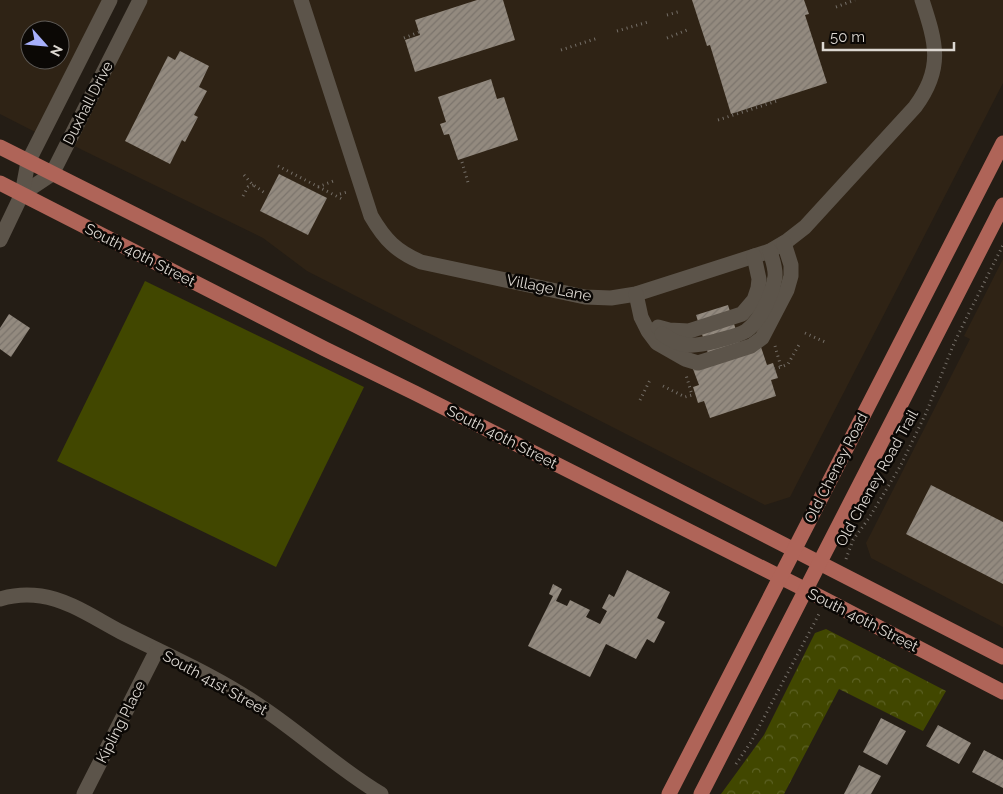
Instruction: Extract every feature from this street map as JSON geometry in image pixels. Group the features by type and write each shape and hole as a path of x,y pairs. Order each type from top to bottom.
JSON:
{"main road":[{"name":"Old Cheney Road","path":"669,794 1003,143"},
{"name":"South 40th Street","path":"0,147 355,324 1003,657"},
{"name":"South 40th Street","path":"0,183 324,349 826,600 1003,692"},
{"name":"Old Cheney Road","path":"701,794 1003,206"}],"street":[{"name":"Duxhall Drive","path":"0,240 22,194 28,162 110,0"},
{"name":"Duxhall Drive","path":"22,194 52,174 140,0"},
{"name":"Village Lane","path":"301,0 371,216 382,235 393,246 421,262 585,297 611,298 636,294 765,251 805,228 924,95 932,77 935,56 933,36 922,0"},
{"path":"641,317 667,334 678,338 693,338 741,324 755,310 764,291 766,272 765,251"},
{"path":"636,294 641,317 648,331 658,343 692,362 707,360 751,346 762,338 787,290 791,276 791,265 765,251"},
{"name":"South 41st Street","path":"0,599 21,595 53,599 157,650 243,695 266,710 347,773 381,794"},
{"name":"Kipling Place","path":"84,794 157,650"}],"path":[{"path":"836,7 855,0"},
{"path":"667,15 681,11"},
{"path":"617,31 648,22"},
{"path":"667,38 687,30"},
{"path":"404,38 420,32"},
{"path":"561,50 598,38"},
{"path":"718,120 777,101 777,99"},
{"path":"462,162 469,186"},
{"path":"278,166 342,199"},
{"path":"289,179 292,173"},
{"path":"244,176 265,193"},
{"path":"318,187 336,180"},
{"path":"243,196 248,187 254,185"},
{"name":"Old Cheney Road Trail","path":"840,573 853,540 888,488 926,413 954,341 1003,245"},
{"path":"805,333 825,342"},
{"path":"774,342 781,367"},
{"path":"774,369 788,364 800,343"},
{"path":"663,386 684,397 694,394 684,370"},
{"path":"640,400 650,380"},
{"path":"732,770 751,742 826,600"}],"shaded area":[{"path":"0,0 110,0 41,135 0,114"},
{"path":"140,0 1003,0 1003,83 790,497 765,505 307,271 263,238 68,143"},
{"path":"1003,259 1003,627 871,558 866,543 970,339 964,336"}],"green space":[{"path":"145,281 364,387 276,567 57,461"},
{"path":"826,629 946,691 923,731 839,689 784,794 721,794 764,735 815,633"}],"building":[{"path":"477,0 503,0 515,40 415,72 405,40 420,35 415,20"},
{"path":"692,0 804,0 809,14 805,15 827,83 731,114 710,45 707,46"},
{"path":"180,51 209,66 199,87 207,91 194,115 198,117 185,142 182,140 170,164 125,141 168,56 175,60"},
{"path":"491,79 497,99 504,97 518,140 458,160 449,134 444,135 440,124 446,122 438,97"},
{"path":"279,174 327,198 308,235 260,211"},
{"path":"728,305 743,352 761,347 767,365 773,363 778,378 771,380 776,396 710,418 704,401 698,403 693,387 699,385 693,369 711,363 696,315"},
{"path":"9,314 30,328 11,357 0,349 0,328"},
{"path":"931,485 1003,522 1003,584 906,534"},
{"path":"627,570 670,592 657,618 665,622 654,643 647,639 636,659 606,644 590,677 528,646 553,596 549,594 553,584 562,589 556,601 567,606 570,600 590,610 586,617 600,624 607,611 602,608 609,594 614,597"},
{"path":"881,718 906,731 887,765 863,752"},
{"path":"938,725 971,743 959,764 926,746"},
{"path":"984,750 1003,760 1003,788 972,772"},
{"path":"859,765 881,776 871,794 844,794"}]}
